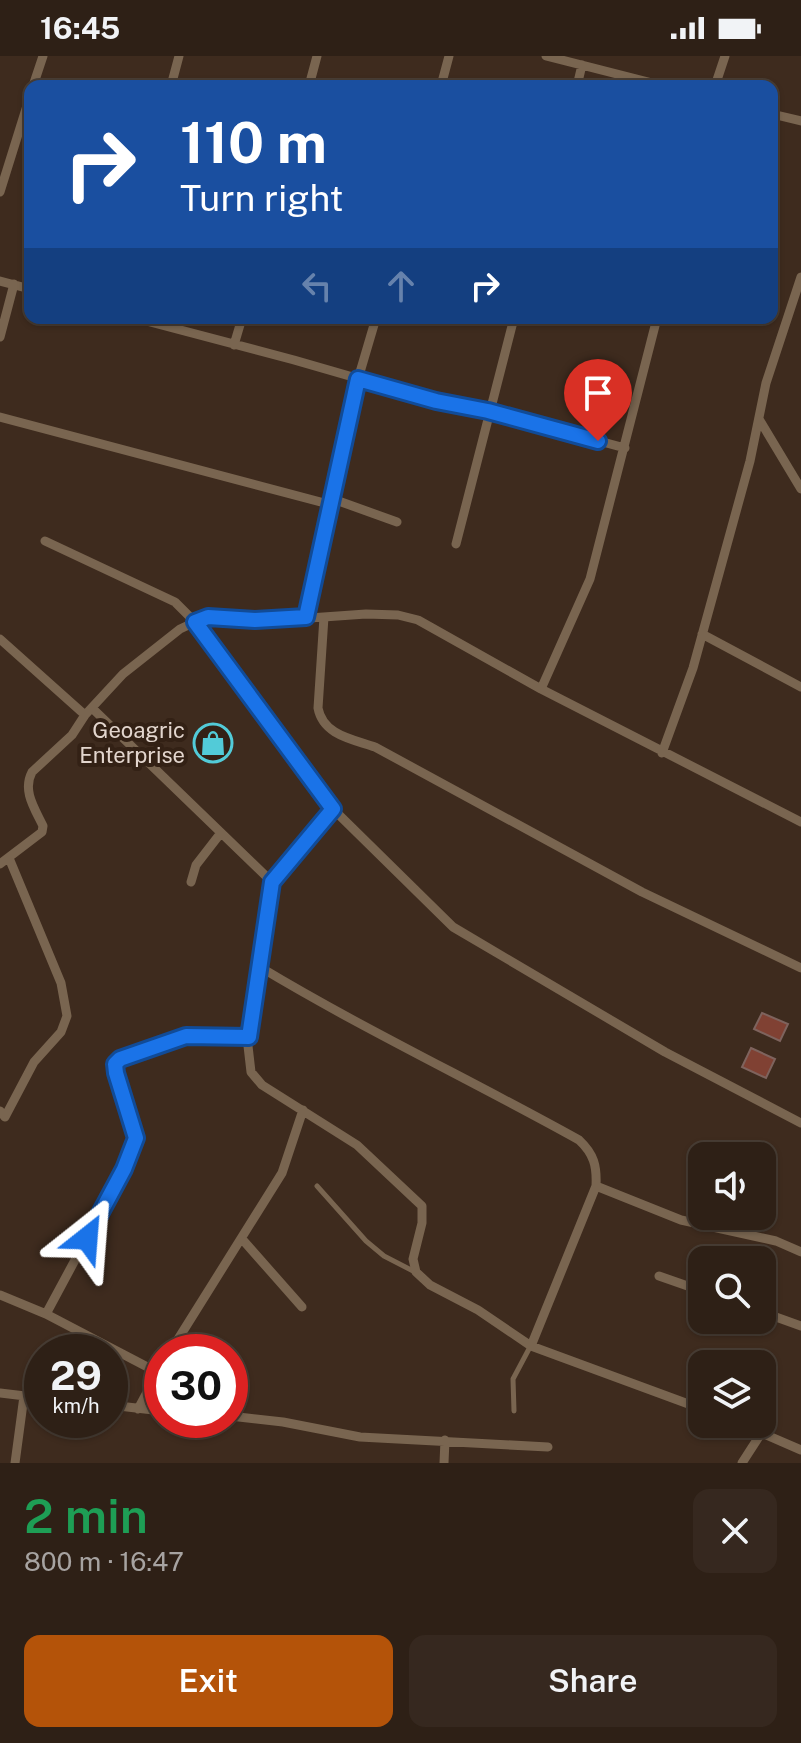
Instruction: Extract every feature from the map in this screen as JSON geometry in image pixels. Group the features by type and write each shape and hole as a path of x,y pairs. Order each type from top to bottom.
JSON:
{"street":[{"path":"35,80 43,56"},
{"path":"173,80 179,56"},
{"path":"311,80 317,56"},
{"path":"443,80 449,56"},
{"path":"546,56 586,63 644,80"},
{"path":"717,80 725,56"},
{"path":"0,192 24,115"},
{"path":"778,115 801,121"},
{"path":"662,753 693,668 725,557 766,383 801,277"},
{"path":"0,281 24,287"},
{"path":"0,337 14,284"},
{"path":"157,324 436,401 488,411 625,448"},
{"path":"234,345 240,324"},
{"path":"306,617 358,379 374,324"},
{"path":"456,544 512,324"},
{"path":"541,689 590,579 656,324"},
{"path":"0,417 332,502 397,522"},
{"path":"759,419 801,489"},
{"path":"45,541 175,602 195,622 333,809 453,927 665,1052 801,1123"},
{"path":"0,1111 5,1117 34,1062 61,1032 67,1016 61,983 4,861 42,832 43,826 28,791 28,779 72,735 123,674 180,629 208,617 255,620 366,614 409,617 662,753 801,822"},
{"path":"324,617 318,708 320,717 333,732 375,747 642,892 801,968"},
{"path":"702,634 801,687"},
{"path":"0,639 89,711 272,882"},
{"path":"333,809 272,882 249,1037 251,1072 262,1085 357,1145 422,1206 422,1223 413,1259 416,1272 430,1285 478,1310 531,1346 688,1404"},
{"path":"191,882 196,865 220,834"},
{"path":"260,967 311,998 579,1140 593,1157 597,1166 596,1186 531,1346"},
{"path":"46,1314 124,1169 136,1138 115,1064 120,1059 186,1036 249,1037"},
{"path":"181,1334 282,1173 303,1110"},
{"path":"596,1186 681,1220 776,1241 801,1252"},
{"path":"242,1239 302,1307"},
{"path":"659,1276 688,1286"},
{"path":"0,1295 144,1360"},
{"path":"776,1317 801,1326"},
{"path":"0,1393 24,1396 15,1463"},
{"path":"138,1409 144,1398"},
{"path":"128,1408 144,1410"},
{"path":"248,1418 360,1437 548,1447"},
{"path":"742,1463 758,1438"},
{"path":"775,1438 801,1450"},
{"path":"444,1463 445,1440"}],"lane":[{"path":"317,1186 366,1241 384,1256 416,1272"},
{"path":"514,1411 513,1379 531,1346"}],"building":[{"path":"762,1013 788,1024 780,1041 754,1029"},
{"path":"751,1048 775,1059 766,1078 742,1067"}],"place":[{"name":"Geoagric Enterprise","path":"213,743"}],"route":[{"path":"87,1238 124,1169 136,1138 115,1064 120,1059 186,1036 249,1037 272,882 333,809 195,622 208,617 255,620 306,617 358,379 598,441"}]}
